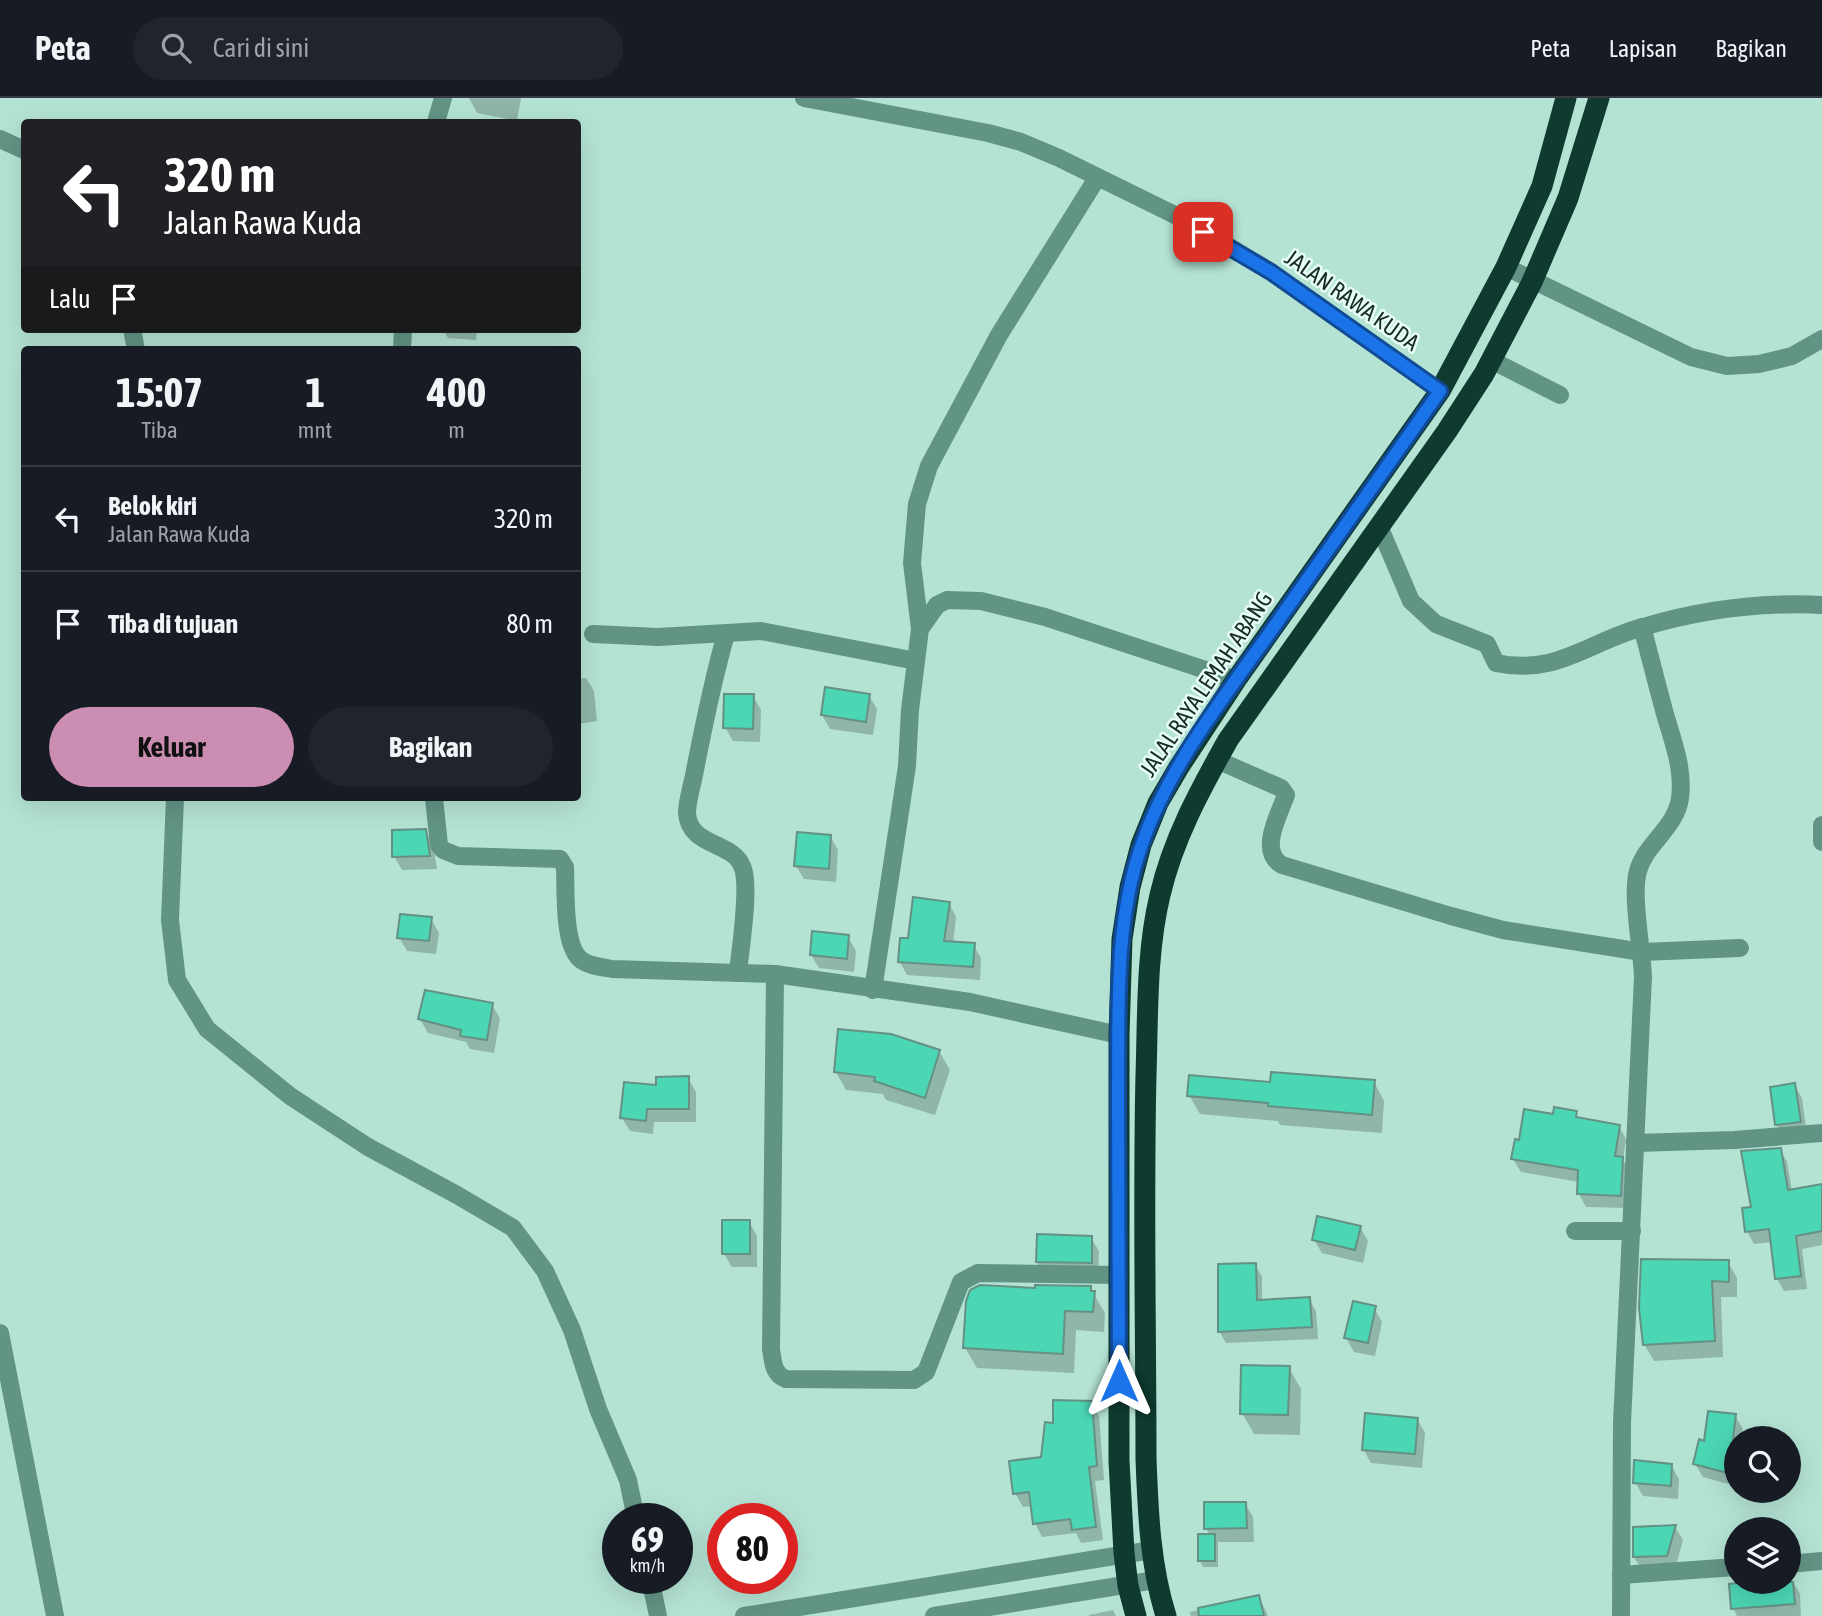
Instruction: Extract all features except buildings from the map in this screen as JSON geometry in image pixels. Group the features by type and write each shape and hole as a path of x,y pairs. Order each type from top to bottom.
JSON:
{"highway":[{"name":"JALAL RAYA LEMAH ABANG","path":"1136,1616 1128,1586 1124,1553 1119,1461 1118,1035 1122,939 1130,887 1141,845 1158,803 1236,680 1440,391 1506,267 1542,186 1566,98"},
{"path":"1166,1616 1155,1580 1148,1515 1146,1459 1145,1153 1151,958 1159,897 1173,848 1198,793 1228,740 1447,431 1491,360 1532,282 1568,198 1599,98"}],"street":[{"path":"437,119 443,98"},
{"name":"JALAN RAWA KUDA","path":"804,98 871,104 988,132 1059,158 1181,218 1271,272 1440,391"},
{"path":"0,139 21,149"},
{"path":"873,990 907,766 910,710 920,629 913,549 918,505 929,466 999,335 1097,178"},
{"path":"1506,267 1532,282 1691,357 1727,366 1759,364 1792,356 1822,339"},
{"path":"1491,360 1560,395"},
{"path":"1379,526 1411,601 1436,624 1487,643 1496,663 1513,667 1563,660 1596,643 1642,627 1784,603 1822,605"},
{"path":"920,629 939,603 954,599 981,601 1045,617 1236,680"},
{"path":"1621,1616 1622,1423 1642,952 1635,893 1637,872 1642,861 1674,816 1680,800 1676,750 1642,627"},
{"path":"593,634 657,637 761,631 916,661"},
{"path":"726,634 706,712 687,814 694,831 703,840 738,857 744,869 738,973"},
{"path":"1217,760 1281,788 1286,795 1269,845 1272,855 1283,864 1503,930 1642,952 1741,948"},
{"path":"175,801 170,920 177,980 207,1029 290,1096 368,1147 513,1228 545,1270 572,1329 598,1409 628,1480 633,1503"},
{"path":"434,801 439,845 450,854 560,859 565,867 569,939 581,960 612,969 775,974 970,1002 1118,1035"},
{"path":"1822,825 1822,842"},
{"path":"775,974 771,1349 774,1368 780,1376 914,1380 926,1372 961,1282 969,1276 978,1273 1013,1272 1118,1275"},
{"path":"1635,1143 1749,1140 1822,1133"},
{"path":"1575,1231 1632,1231"},
{"path":"0,1333 55,1616"},
{"path":"744,1616 1152,1550"},
{"path":"1801,1563 1822,1562"},
{"path":"1621,1575 1724,1568"},
{"path":"934,1616 1155,1580"},
{"path":"653,1594 658,1616"}],"route":[{"path":"1119,1381 1118,1035 1122,939 1130,887 1141,845 1158,803 1236,680 1440,391 1271,272 1203,232"}]}
